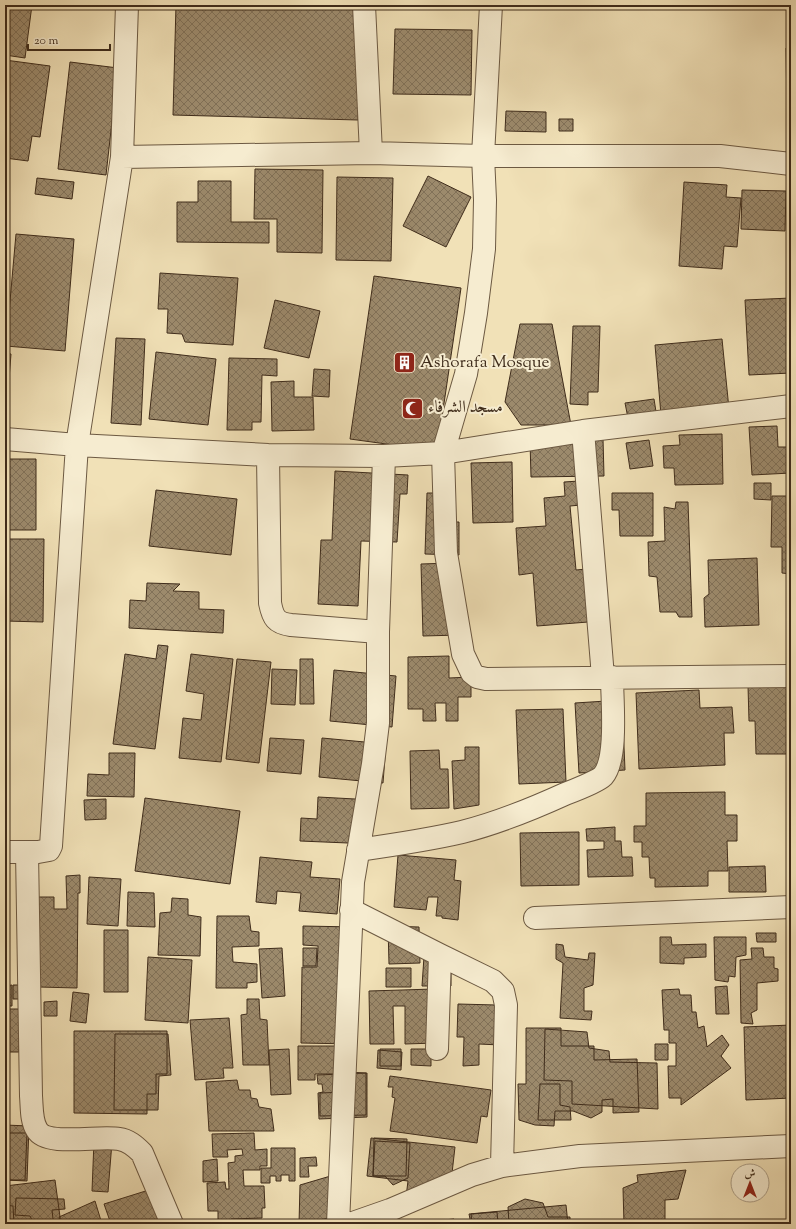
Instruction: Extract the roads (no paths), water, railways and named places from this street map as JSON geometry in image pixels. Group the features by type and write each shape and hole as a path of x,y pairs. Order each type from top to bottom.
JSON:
{"street":[{"path":"5,852 44,852 49,850 51,846 77,445 122,157 127,5"},
{"path":"364,5 371,153"},
{"path":"491,5 483,156 485,200 484,249 476,313 466,374 443,453 446,553 463,654 472,673 477,677 497,680 608,677 791,676"},
{"path":"122,157 371,153 483,156 720,156 791,164"},
{"path":"5,439 77,445 268,455 384,456 443,453 584,431 791,406"},
{"path":"358,850 424,840 463,832 506,818 585,786 603,776 610,762 613,739 584,431"},
{"path":"268,455 270,603 276,620 283,624 291,625 378,632"},
{"path":"338,1224 353,882 373,764 378,723 378,632 384,456"},
{"path":"27,852 31,1096 32,1117 37,1131 46,1136 57,1139 118,1139 133,1144 142,1153 172,1224"},
{"path":"536,918 791,907"},
{"path":"351,910 493,981 503,991 506,1005 502,1166"},
{"path":"437,1049 440,955"},
{"path":"350,1224 390,1210 472,1175 502,1166 580,1156 791,1146"}],"place":[{"name":"Ashorafa Mosque","path":"405,363"},
{"name":"مسجد الشرفاء","path":"413,408"}]}
